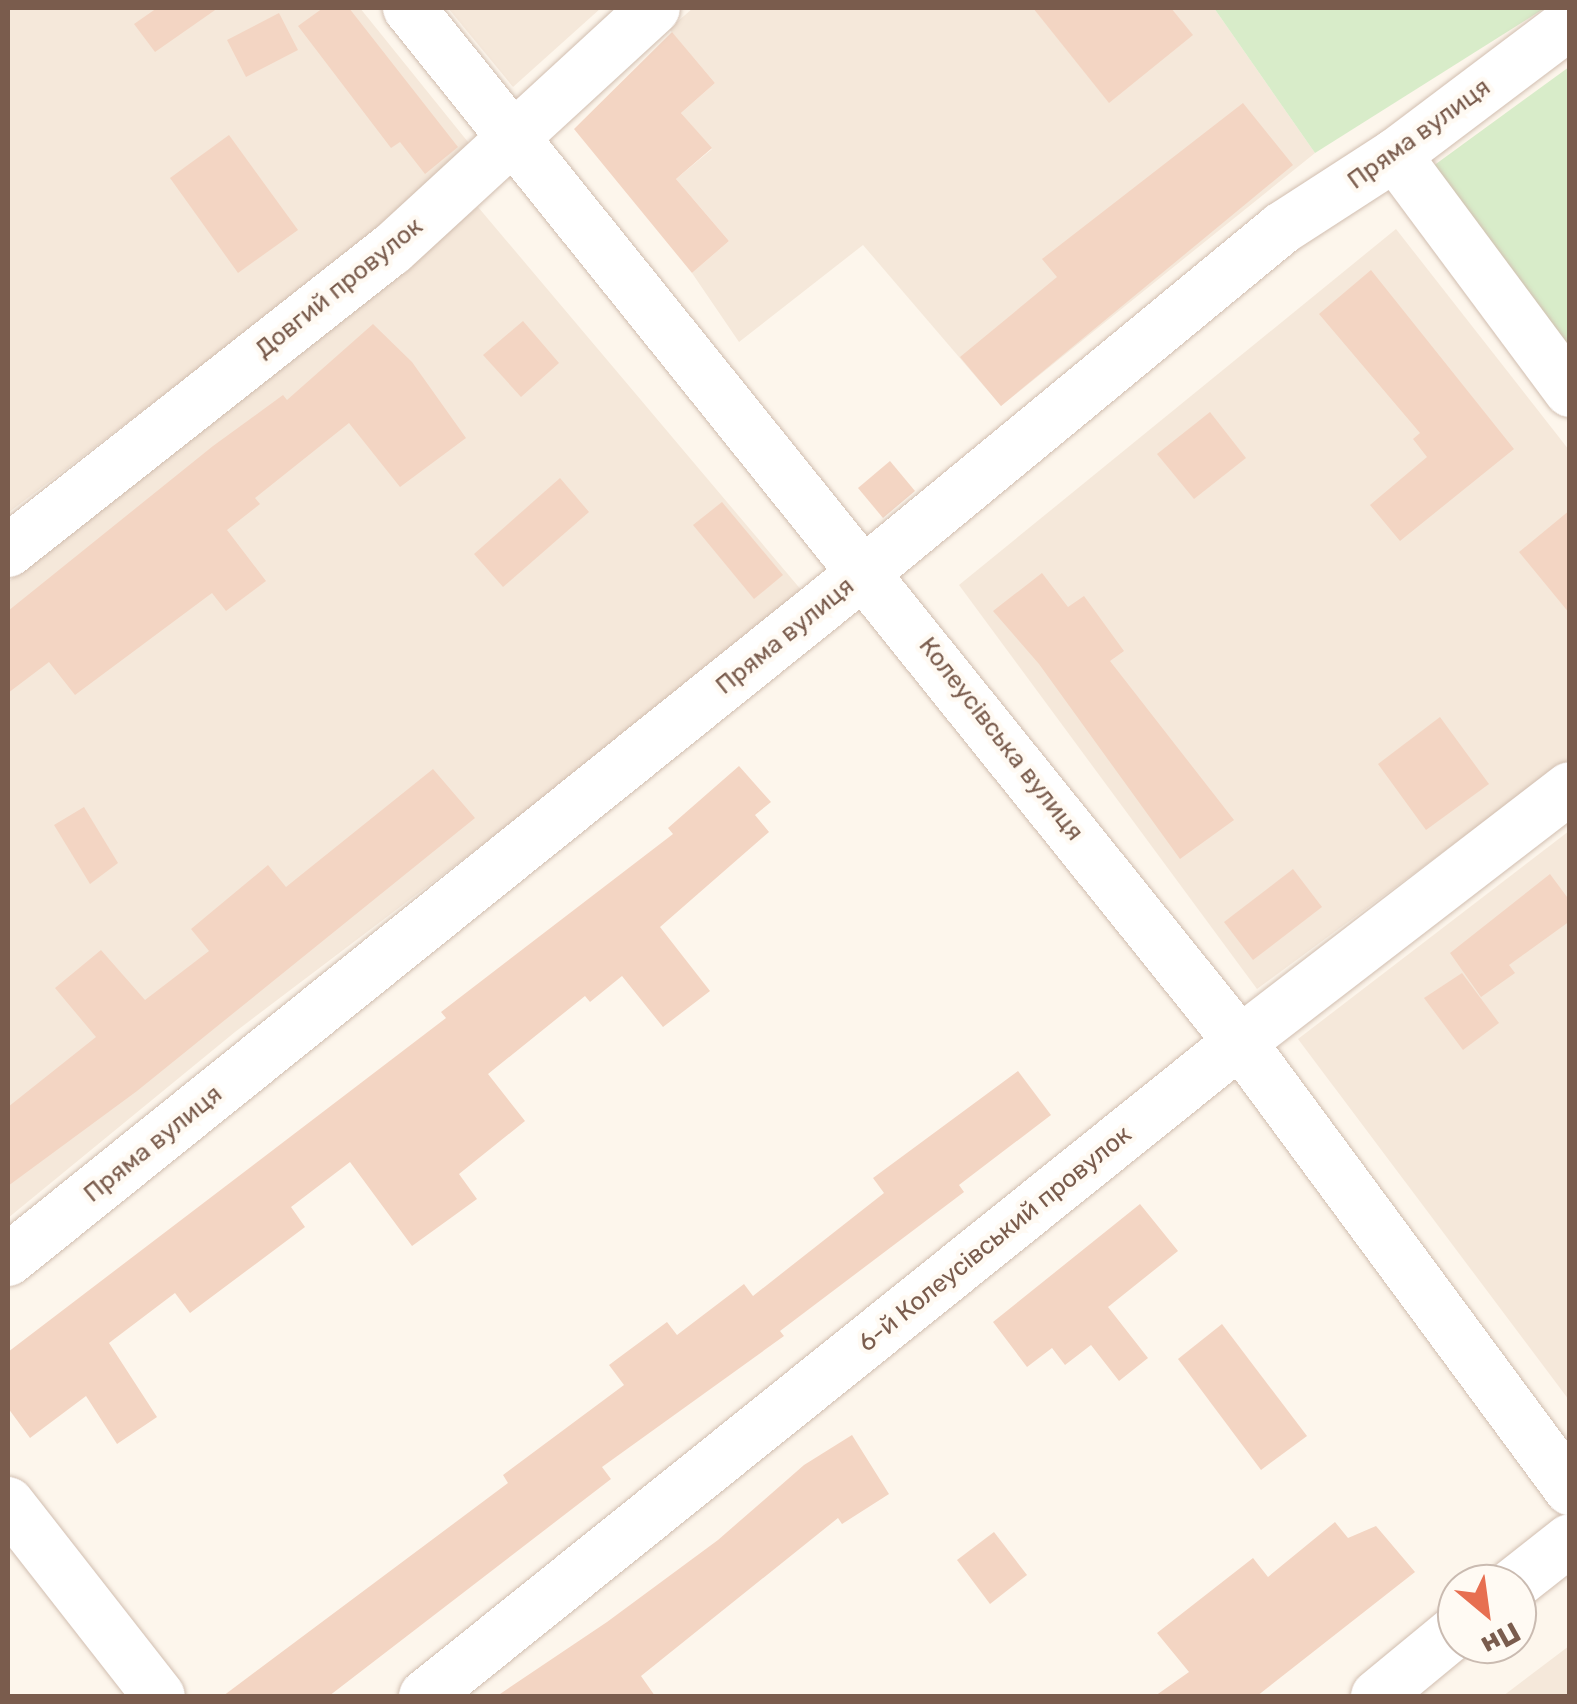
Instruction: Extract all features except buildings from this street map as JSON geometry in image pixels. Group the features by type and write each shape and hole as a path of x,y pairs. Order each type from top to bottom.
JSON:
{"street":[{"name":"Колеусівська вулиця","path":"409,8 516,134 867,570 1240,1042 1570,1488"},
{"name":"Довгий провулок","path":"8,550 390,250 654,8"},
{"name":"Пряма вулиця","path":"8,1260 867,570 1282,228 1395,155 1570,23"},
{"path":"1395,155 1570,390"},
{"name":"6-й Колеусівський провулок","path":"425,1696 1240,1042 1570,788"},
{"path":"8,1504 159,1696"},
{"path":"1537,1566 1570,1540"},
{"path":"1377,1696 1437,1646"}],"shaded area":[{"path":"8,8 360,8 472,147 417,202 8,513"},
{"path":"448,8 601,8 513,87"},
{"path":"693,8 1214,8 1315,153 1001,406 863,245 739,342 692,273 729,241 676,179 712,149 681,113 715,83 669,29"},
{"path":"478,207 808,598 235,1032 8,1218 8,582"},
{"path":"1396,229 1569,450 1569,759 1257,989 959,585"},
{"path":"1569,831 1569,1400 1298,1039"},
{"path":"1569,1646 1569,1696 1503,1696"}],"green space":[{"path":"1214,8 1545,8 1315,153"},
{"path":"1569,67 1569,360 1429,169"}]}
